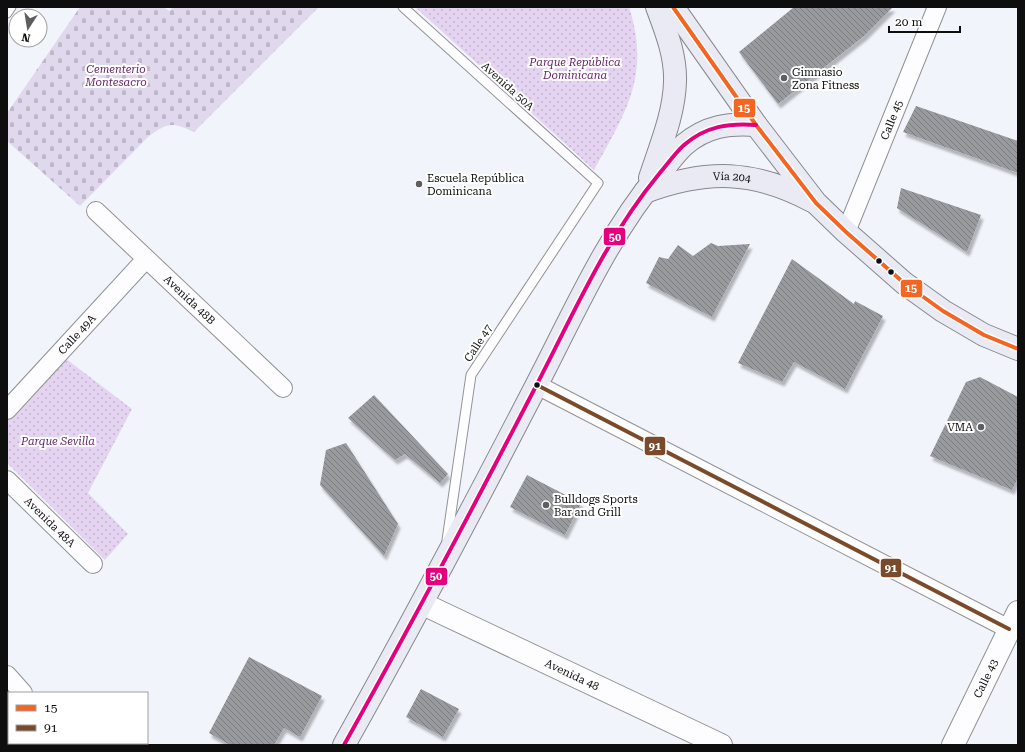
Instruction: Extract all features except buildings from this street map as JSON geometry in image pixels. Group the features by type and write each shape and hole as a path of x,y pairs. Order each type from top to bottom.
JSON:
{"main road":[{"path":"644,192 663,141 675,82 668,36 657,7"},
{"path":"673,7 756,125 816,203 846,232 904,283 943,311 984,335 1018,349"},
{"path":"344,745 444,565 537,385 584,290 612,241 644,192 684,145 708,130 731,123 756,125"},
{"name":"Vía 204","path":"644,192 668,183 693,177 744,177 770,182 794,191 816,203"}],"street":[{"name":"Calle 45","path":"846,232 937,7"},
{"name":"Avenida 48B","path":"96,211 283,388"},
{"name":"Calle 49A","path":"7,410 146,259"},
{"path":"537,385 1014,621"},
{"name":"Avenida 48A","path":"7,480 93,564"},
{"name":"Avenida 48","path":"423,604 721,745"},
{"name":"Calle 43","path":"953,745 1014,621"},
{"path":"7,675 22,692"}],"lane":[{"path":"7,13 11,7"},
{"name":"Avenida 50A","path":"403,7 598,183"},
{"name":"Calle 47","path":"444,565 471,375 598,183"}],"green space":[{"name":"Cementerio Montesacro","path":"80,7 163,7 170,11 173,7 319,7 194,132 175,125 161,128 148,137 80,206 7,141 7,113"},
{"name":"Parque República Dominicana","path":"415,7 629,7 635,31 637,53 636,73 632,92 616,130 594,170"},
{"name":"Parque Sevilla","path":"65,358 132,409 88,493 128,534 105,560 7,463 7,420"}],"transit line":[{"name":"15","path":"673,7 756,125 816,203 846,232 904,283 943,311 984,335 1018,349"},
{"name":"50","path":"344,745 465,523 591,278 623,224 674,155 692,139 709,130 727,125 756,125"},
{"name":"91","path":"537,385 1009,629"}],"place":[{"name":"Gimnasio Zona Fitness","path":"784,78"},
{"name":"Escuela República Dominicana","path":"419,184"},
{"name":"VMA","path":"981,427"},
{"name":"Bulldogs Sports Bar and Grill","path":"546,505"}]}
